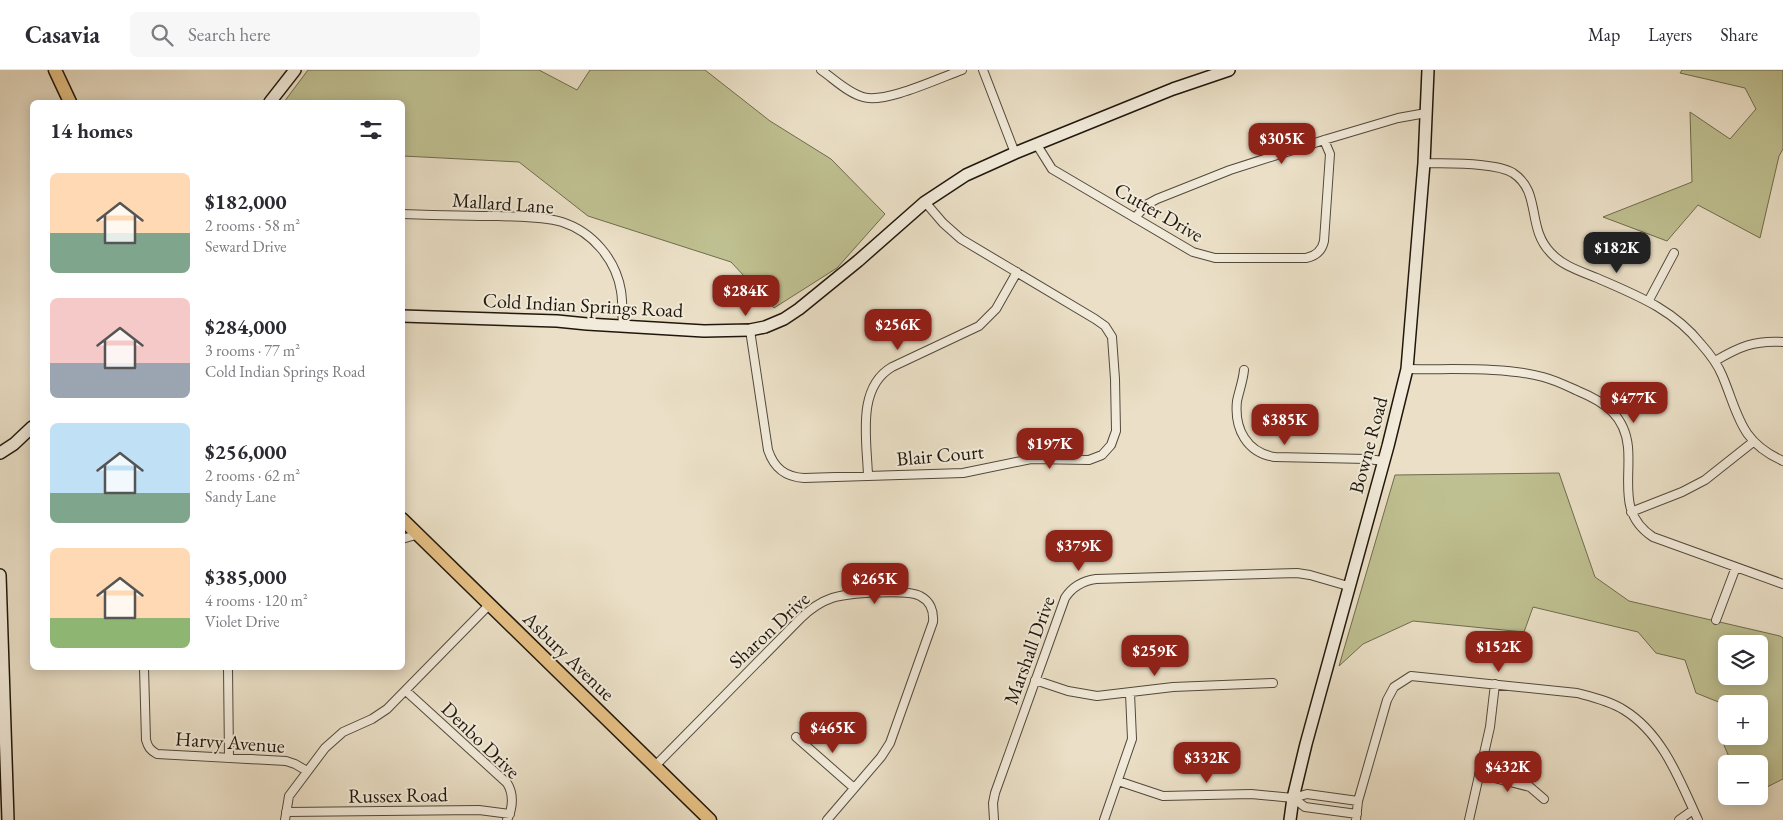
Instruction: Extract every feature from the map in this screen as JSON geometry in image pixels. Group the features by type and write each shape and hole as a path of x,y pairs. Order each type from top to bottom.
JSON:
{"main road":[{"path":"55,70 69,100"},
{"name":"Asbury Avenue","path":"405,522 710,820"}],"street":[{"path":"272,100 294,70"},
{"path":"821,70 854,94 870,99 888,97 962,70"},
{"path":"982,70 1015,153"},
{"name":"Cold Indian Springs Road","path":"405,316 557,321 704,331 750,330 770,325 799,309 858,261 925,202 966,175 1172,89 1228,70"},
{"name":"Bowne Road","path":"1290,820 1293,798 1407,369 1424,163 1428,70"},
{"path":"1135,218 1146,205 1157,199 1230,170 1398,118 1426,113"},
{"name":"Cutter Drive","path":"1037,144 1052,169 1193,252 1209,257 1306,258 1313,256 1321,249 1324,241 1330,154 1324,140"},
{"path":"1424,163 1494,166 1513,173 1522,180 1532,198 1536,230 1550,253 1568,266 1649,300 1665,310 1685,327 1715,361 1722,374 1738,420 1753,442 1783,461"},
{"name":"Blair Court","path":"750,330 768,450 776,467 795,478 963,473 1031,459 1089,460 1102,455 1111,446 1116,431 1114,358 1112,337 1109,332 1095,319 961,239 943,223 925,202"},
{"name":"Mallard Lane","path":"405,214 524,217 548,219 573,226 593,240 612,264 621,291 622,326"},
{"path":"1649,300 1674,253"},
{"path":"868,476 866,406 874,383 892,366 980,326 996,309 1017,272"},
{"path":"1715,361 1745,345 1762,342 1783,342"},
{"path":"1407,369 1500,371 1528,374 1556,382 1599,400 1613,412 1626,435 1628,449 1628,500 1636,522 1652,537 1783,584"},
{"path":"1244,370 1237,402 1237,422 1241,434 1253,448 1263,454 1275,456 1384,461"},
{"path":"0,453 14,444 30,429"},
{"path":"1632,512 1682,492 1705,480 1753,442"},
{"path":"405,539 419,534"},
{"path":"1716,620 1736,567"},
{"name":"Marshall Drive","path":"994,820 992,803 995,793 1065,598 1074,587 1086,581 1297,573 1348,586"},
{"path":"0,576 1,663 8,820"},
{"name":"Sharon Drive","path":"655,766 800,618 814,607 834,598 852,594 913,593 919,595 927,602 932,611 933,622 890,743 881,757 827,820"},
{"path":"286,816 289,796 325,748 343,732 382,713 406,691 490,604"},
{"name":"Harvy Avenue","path":"144,670 146,740 150,750 157,754 286,761 296,764 307,771"},
{"path":"228,670 229,758"},
{"path":"1293,798 1305,806 1356,817 1358,801 1387,700 1394,687 1410,676 1577,692 1624,710 1646,728 1662,746 1698,820"},
{"path":"1035,680 1068,692 1107,696 1173,687 1273,684"},
{"path":"1469,820 1490,726 1495,684"},
{"name":"Denbo Drive","path":"406,691 506,783 512,794 508,817"},
{"path":"1104,820 1132,739 1130,693"},
{"path":"796,736 854,788"},
{"path":"1480,774 1530,787 1544,799"},
{"path":"1118,781 1163,796 1251,794 1293,798 1307,794 1358,801"},
{"name":"Russex Road","path":"286,816 479,810 508,817"},
{"path":"1679,820 1693,810"}],"green space":[{"path":"308,70 539,70 577,90 590,70 705,70 770,121 831,159 885,214 837,268 774,308 731,262 588,216 519,162 405,156 405,100 286,100"},
{"path":"1682,70 1783,70 1783,149 1779,156 1760,238 1698,205 1667,241 1603,217 1692,182 1690,112 1730,139 1756,109 1745,88 1680,73"},
{"path":"1559,473 1595,577 1629,601 1783,638 1783,779 1768,786 1768,755 1728,755 1724,745 1768,745 1768,695 1718,695 1718,702 1696,693 1685,660 1656,653 1638,632 1533,607 1524,632 1413,621 1363,644 1339,666 1395,475"}]}
